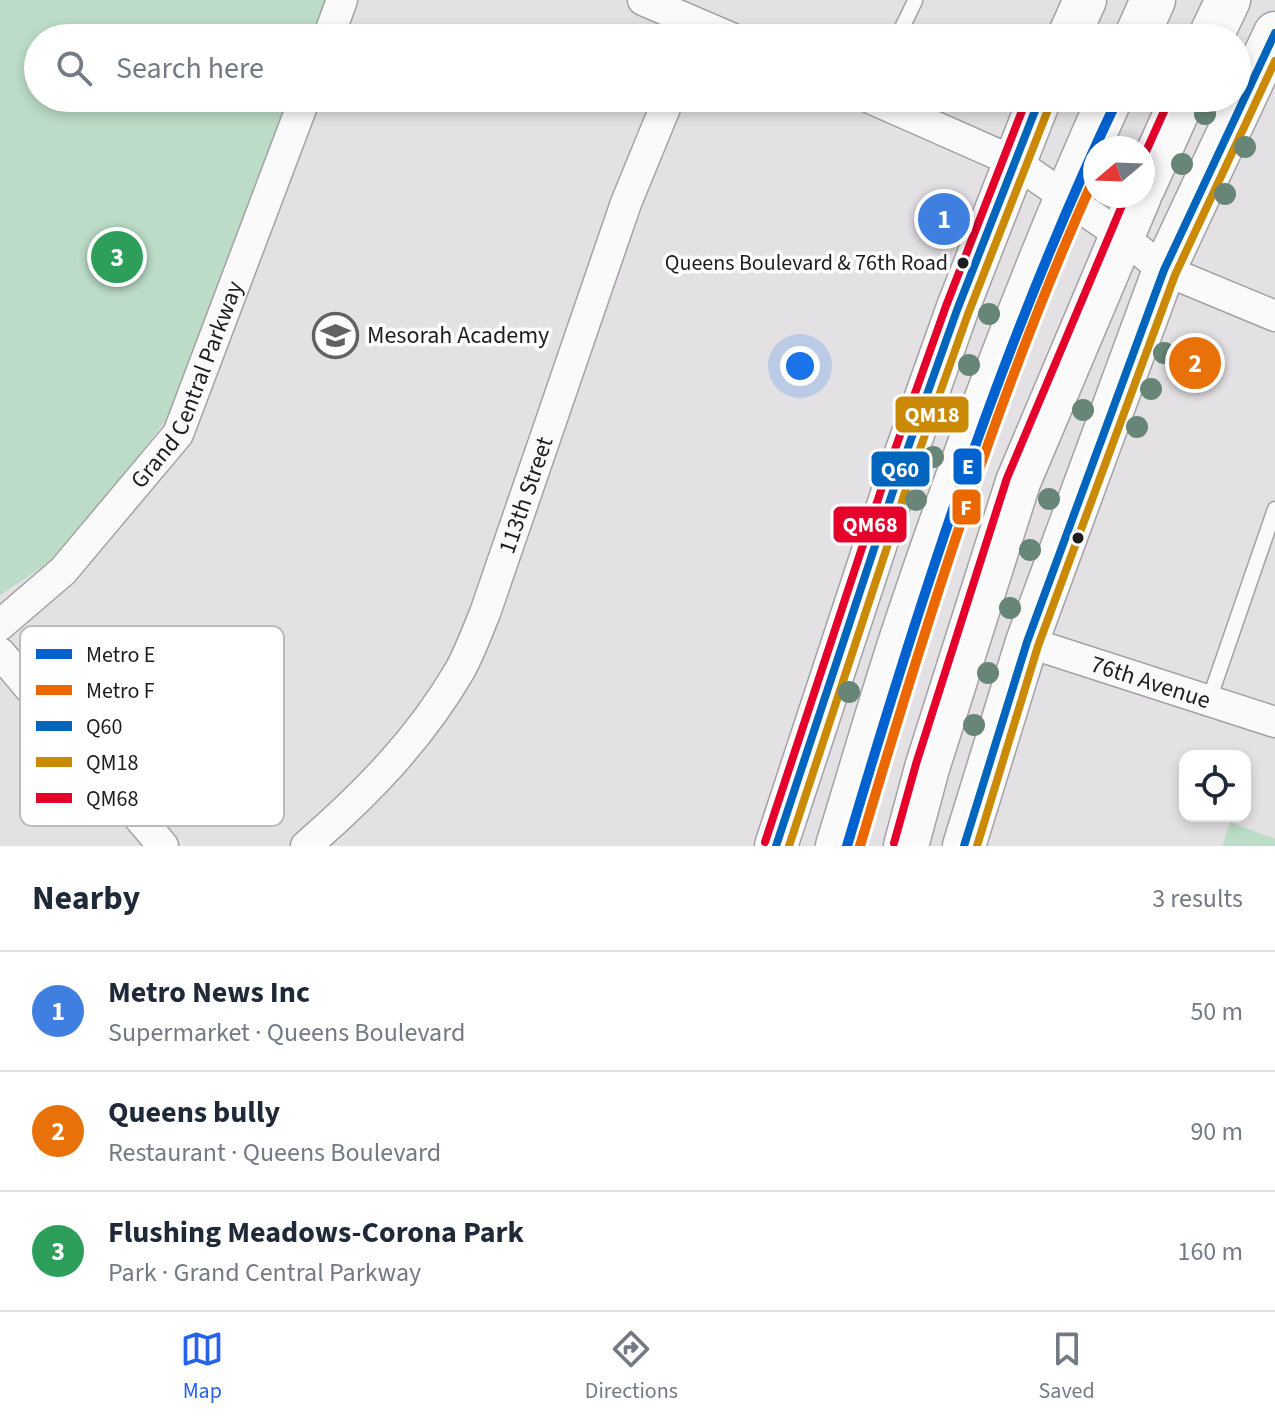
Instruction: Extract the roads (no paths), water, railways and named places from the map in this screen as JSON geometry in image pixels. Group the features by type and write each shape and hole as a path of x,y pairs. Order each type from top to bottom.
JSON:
{"main road":[{"path":"1142,24 1153,0"},
{"path":"838,846 909,616 958,475 1066,199 1104,112"},
{"path":"1155,160 1177,112"},
{"path":"906,846 927,768 1018,482 1133,208"},
{"path":"927,768 933,846"}],"street":[{"path":"333,24 342,0"},
{"path":"643,0 699,20"},
{"path":"1074,24 1085,0"},
{"path":"1251,84 1275,33"},
{"name":"Grand Central Parkway","path":"0,625 63,571 178,434 300,112"},
{"name":"113th Street","path":"306,846 380,777 435,710 461,667 485,613 626,203 663,112"},
{"path":"902,112 1015,162 1120,235 1164,270 1275,316"},
{"path":"776,846 899,473 957,310 1035,112"},
{"path":"964,846 1027,642 1164,270 1238,112"},
{"name":"76th Avenue","path":"1027,642 1275,722"},
{"path":"0,653 20,677"},
{"path":"146,826 163,846"}],"lane":[{"path":"904,24 915,1"},
{"path":"1209,700 1275,509"}],"metro line":[{"name":"E","path":"847,846 968,466 1038,280 1112,112"},
{"name":"F","path":"860,846 966,507 1027,340 1083,204"}],"place":[{"name":"Metro News Inc","path":"944,219"},
{"name":"Flushing Meadows-Corona Park","path":"117,257"},
{"name":"Queens Boulevard & 76th Road","path":"963,263"},
{"name":"Mesorah Academy","path":"336,335"},
{"name":"Queens bully","path":"1195,363"}]}
